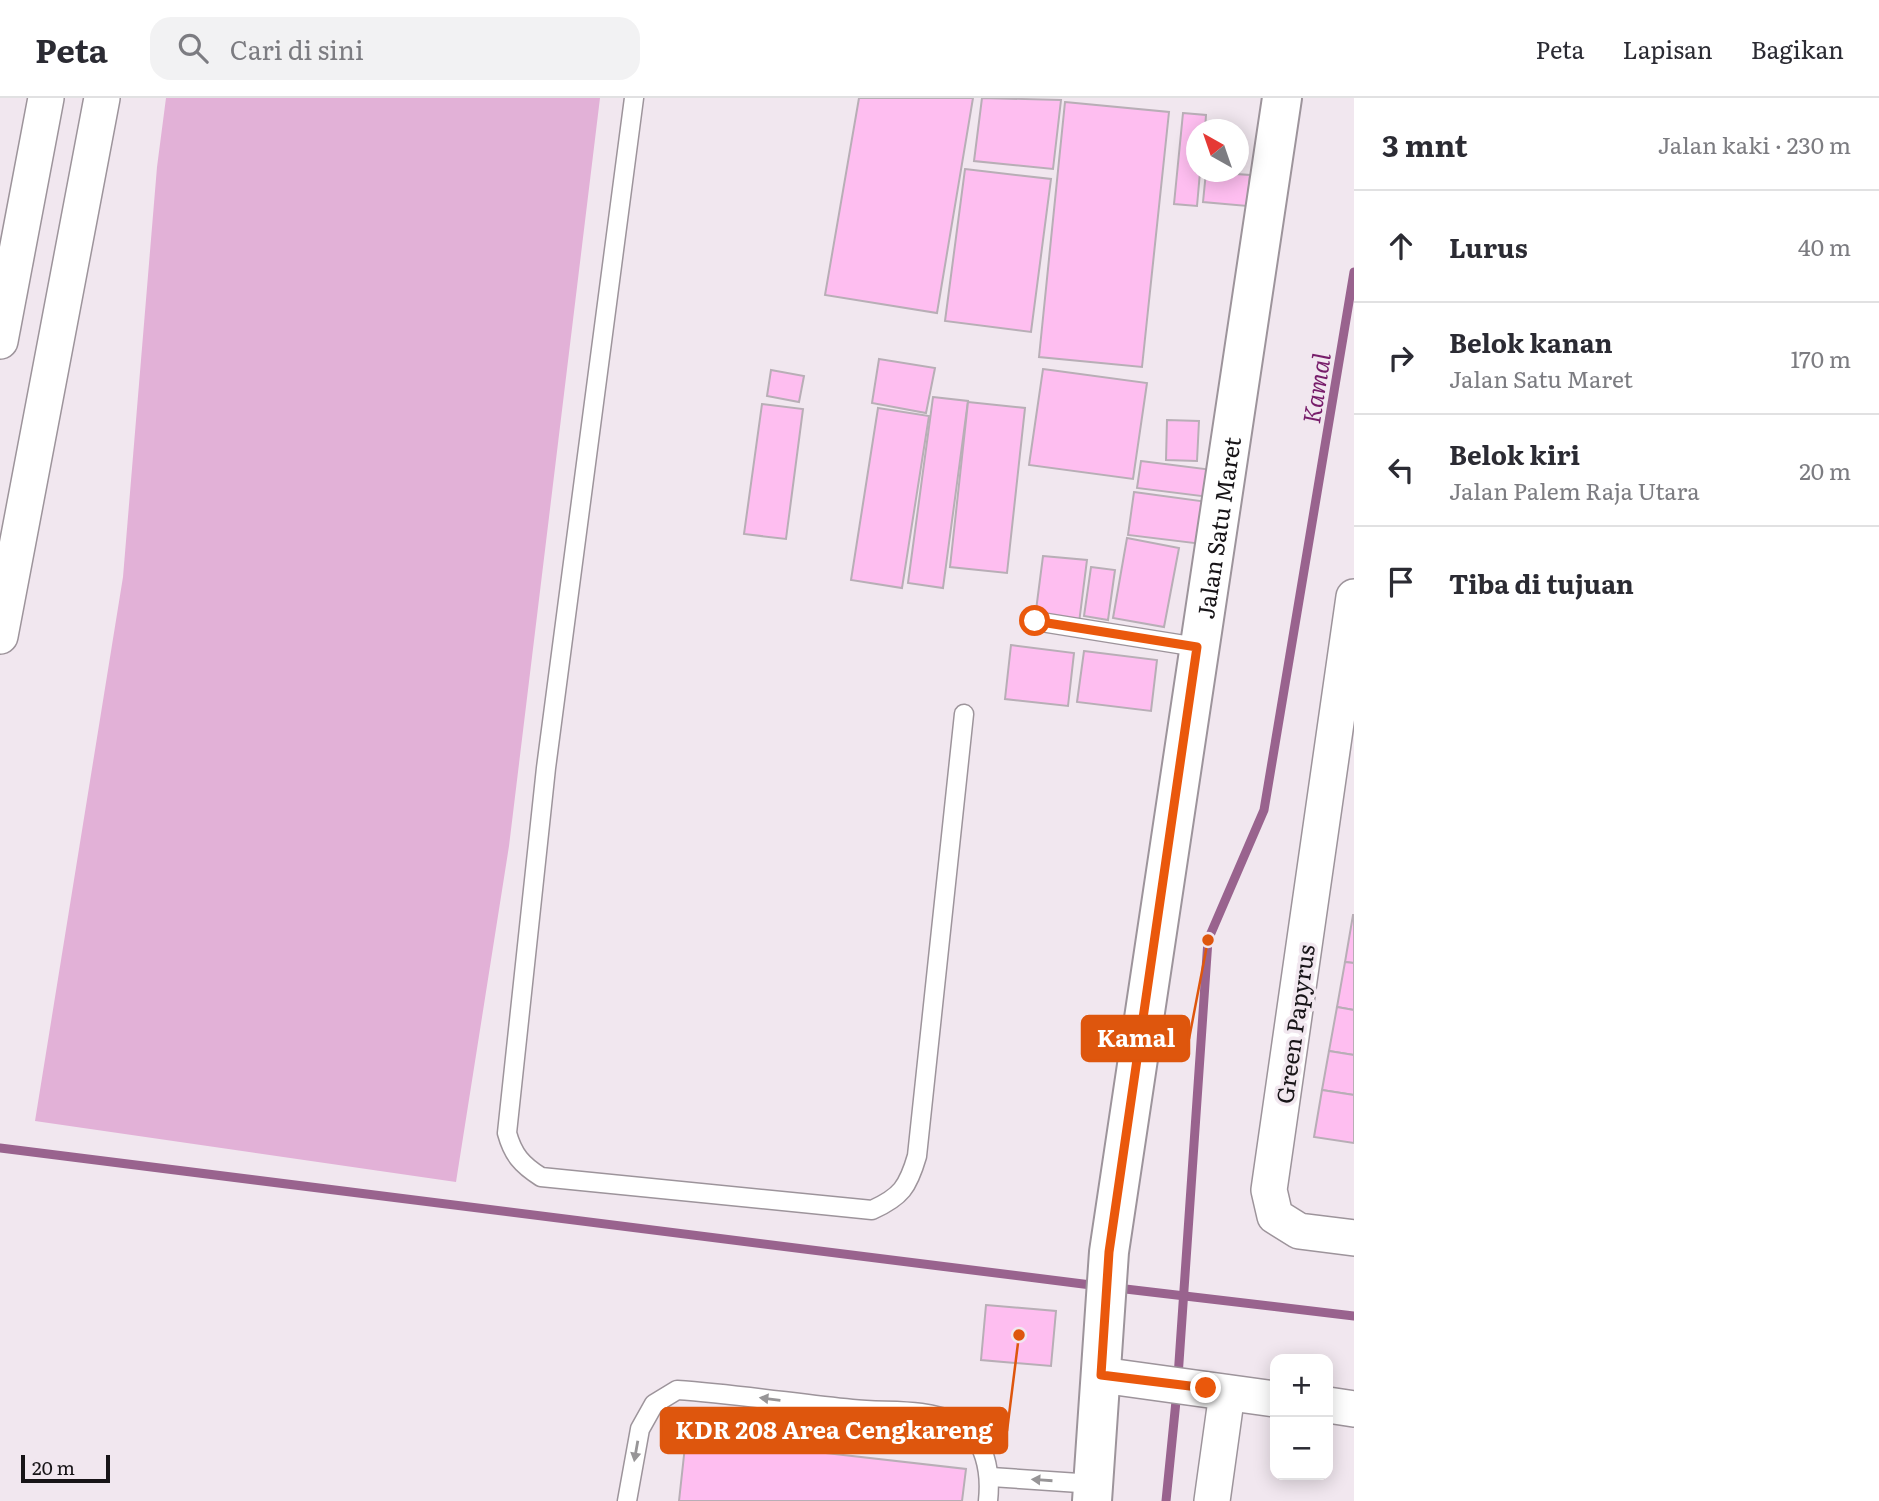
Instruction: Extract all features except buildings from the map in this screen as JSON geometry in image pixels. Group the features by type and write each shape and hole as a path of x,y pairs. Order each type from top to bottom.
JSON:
{"street":[{"path":"0,341 7,272 46,98"},
{"path":"0,636 102,98"},
{"name":"Jalan Satu Maret","path":"1093,1492 1114,1376 1105,1311 1109,1252 1197,647 1282,98"},
{"path":"7,272 69,281"},
{"name":"Green Papyrus","path":"1354,597 1344,750 1269,1190 1275,1216 1299,1231 1354,1238"},
{"path":"1114,1376 1270,1398"},
{"path":"1212,1501 1227,1393"},
{"path":"1333,1406 1354,1409"}],"lane":[{"path":"634,98 546,768 507,1133 513,1153 525,1167 541,1177 872,1210 894,1200 910,1181 917,1156 964,714"},
{"path":"1035,621 1197,647"},
{"path":"627,1501 640,1429 654,1404 677,1390 855,1410 914,1410 958,1423 979,1441 991,1477 988,1501"},
{"path":"991,1477 1093,1492"}],"shaded area":[{"path":"166,98 600,98 509,846 456,1182 35,1121 123,577 157,167"}],"waterway":[{"name":"Kamal","path":"1178,1377 1208,940 1264,810 1354,272"},
{"path":"0,1148 1099,1286"},
{"path":"1117,1288 1354,1316"},
{"name":"Kamal","path":"1166,1501 1177,1391"}],"place":[{"name":"Kamal","path":"1208,940"},
{"name":"KDR 208 Area Cengkareng","path":"1019,1335"}],"route":[{"path":"1035,621 1197,647 1109,1252 1101,1375 1206,1388"}]}
